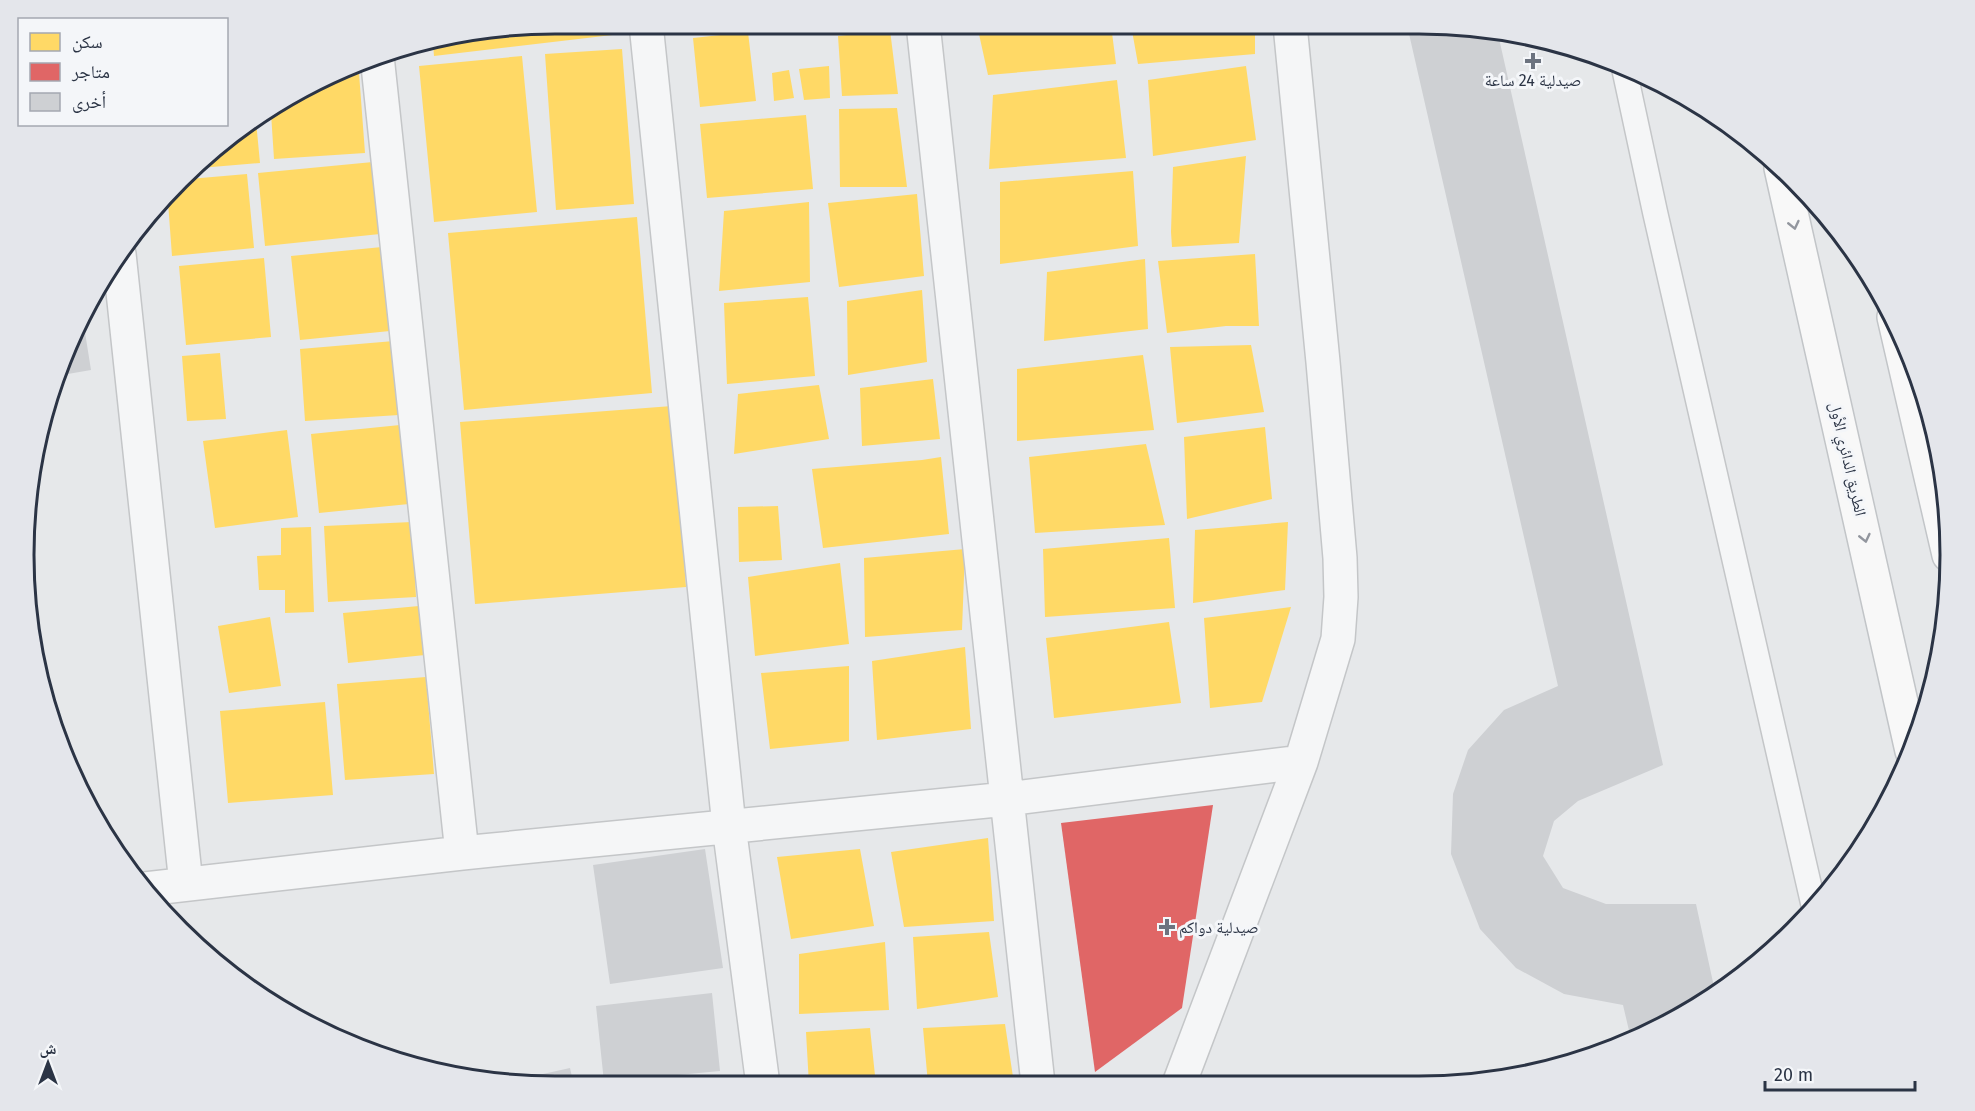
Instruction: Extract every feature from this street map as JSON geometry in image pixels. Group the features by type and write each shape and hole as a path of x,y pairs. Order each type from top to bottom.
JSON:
{"main road":[{"name":"الطريق الدائري الأول","path":"1785,184 1908,735"},
{"path":"1906,370 1938,506"}],"street":[{"path":"647,34 729,826 762,1076"},
{"path":"924,34 1037,1076"},
{"path":"1182,1076 1301,762 1338,639 1341,597 1340,558 1291,34"},
{"path":"378,66 462,853"},
{"path":"121,267 186,884"},
{"path":"155,888 462,853 1007,799 1301,762"}],"lane":[{"path":"1626,77 1812,898"}],"building: سكن":[{"path":"556,34 621,34 434,56 433,49 487,39"},
{"path":"748,34 756,101 700,107 693,38"},
{"path":"890,34 898,94 842,96 838,36"},
{"path":"979,34 1112,34 1116,64 988,75"},
{"path":"1133,34 1255,34 1255,54 1138,64"},
{"path":"622,49 634,204 556,210 545,54"},
{"path":"522,56 537,212 434,222 419,66"},
{"path":"829,66 830,98 804,100 799,69"},
{"path":"1246,66 1256,140 1153,156 1148,80"},
{"path":"789,70 794,98 774,101 772,73"},
{"path":"359,73 365,153 274,159 271,119 325,88"},
{"path":"1117,80 1126,158 989,169 993,95"},
{"path":"897,108 907,187 840,187 839,109"},
{"path":"806,115 813,189 707,198 700,124"},
{"path":"257,129 260,163 208,167"},
{"path":"1246,156 1239,243 1172,247 1173,167"},
{"path":"373,162 380,234 265,246 258,173"},
{"path":"1133,171 1138,246 1000,264 1000,182"},
{"path":"247,174 254,248 172,256 168,207 196,178"},
{"path":"917,194 924,276 839,287 828,203"},
{"path":"809,202 810,282 719,291 724,211"},
{"path":"637,217 652,393 464,410 448,233"},
{"path":"382,247 390,331 300,340 291,256"},
{"path":"1255,254 1259,326 1226,326 1167,333 1158,261"},
{"path":"264,258 271,337 186,345 179,266"},
{"path":"1145,259 1148,329 1044,341 1047,272"},
{"path":"922,290 927,362 848,375 847,301"},
{"path":"808,297 815,376 727,384 724,303"},
{"path":"394,341 399,415 305,421 300,349"},
{"path":"1251,345 1264,412 1177,423 1170,347"},
{"path":"220,353 226,419 187,421 182,356"},
{"path":"1143,355 1154,430 1017,441 1017,369"},
{"path":"933,379 940,439 862,446 860,388"},
{"path":"819,385 829,439 734,454 738,394"},
{"path":"672,406 686,587 475,604 460,422"},
{"path":"400,425 409,504 319,513 311,434"},
{"path":"1265,427 1272,499 1187,519 1184,437"},
{"path":"287,430 298,517 215,528 203,441"},
{"path":"1146,444 1165,525 1035,533 1029,457"},
{"path":"941,457 949,534 823,548 812,469"},
{"path":"778,506 782,560 739,562 738,507"},
{"path":"412,522 416,597 328,602 324,526"},
{"path":"1288,522 1285,590 1193,603 1195,530"},
{"path":"311,527 314,612 285,613 285,590 259,590 257,556 281,555 281,528"},
{"path":"1169,538 1175,608 1045,617 1043,549"},
{"path":"965,549 962,630 865,637 864,558"},
{"path":"840,563 849,644 755,656 748,577"},
{"path":"419,606 425,655 348,663 343,613"},
{"path":"1291,607 1262,702 1210,708 1204,618"},
{"path":"270,617 281,686 229,693 218,626"},
{"path":"1169,622 1181,703 1054,718 1046,638"},
{"path":"965,647 971,729 877,740 872,661"},
{"path":"849,666 849,741 770,749 761,673"},
{"path":"426,677 434,774 345,780 337,684"},
{"path":"325,702 333,795 228,803 220,711"},
{"path":"988,838 994,921 904,927 891,852"},
{"path":"860,849 874,926 791,939 777,857"},
{"path":"989,932 998,997 917,1009 913,937"},
{"path":"885,942 889,1010 799,1014 799,954"},
{"path":"1005,1024 1013,1076 927,1076 923,1028"},
{"path":"870,1028 875,1076 808,1076 806,1032"}],"building: متاجر":[{"path":"1213,805 1182,1008 1095,1072 1061,823"}],"building: أخرى":[{"path":"1409,34 1500,41 1663,765 1578,801 1554,821 1543,856 1563,888 1606,904 1696,904 1714,986 1680,1007 1629,1032 1623,1005 1564,994 1516,968 1480,929 1451,854 1453,794 1468,750 1504,710 1558,686"},
{"path":"85,332 91,370 67,374"},
{"path":"705,849 723,968 610,984 593,865"},
{"path":"712,993 720,1071 667,1076 603,1076 596,1006"},
{"path":"570,1068 572,1076 556,1076 537,1075"}],"place":[{"name":"صيدلية 24 ساعة","path":"1533,61"},
{"name":"صيدلية دواكم","path":"1167,927"}]}
